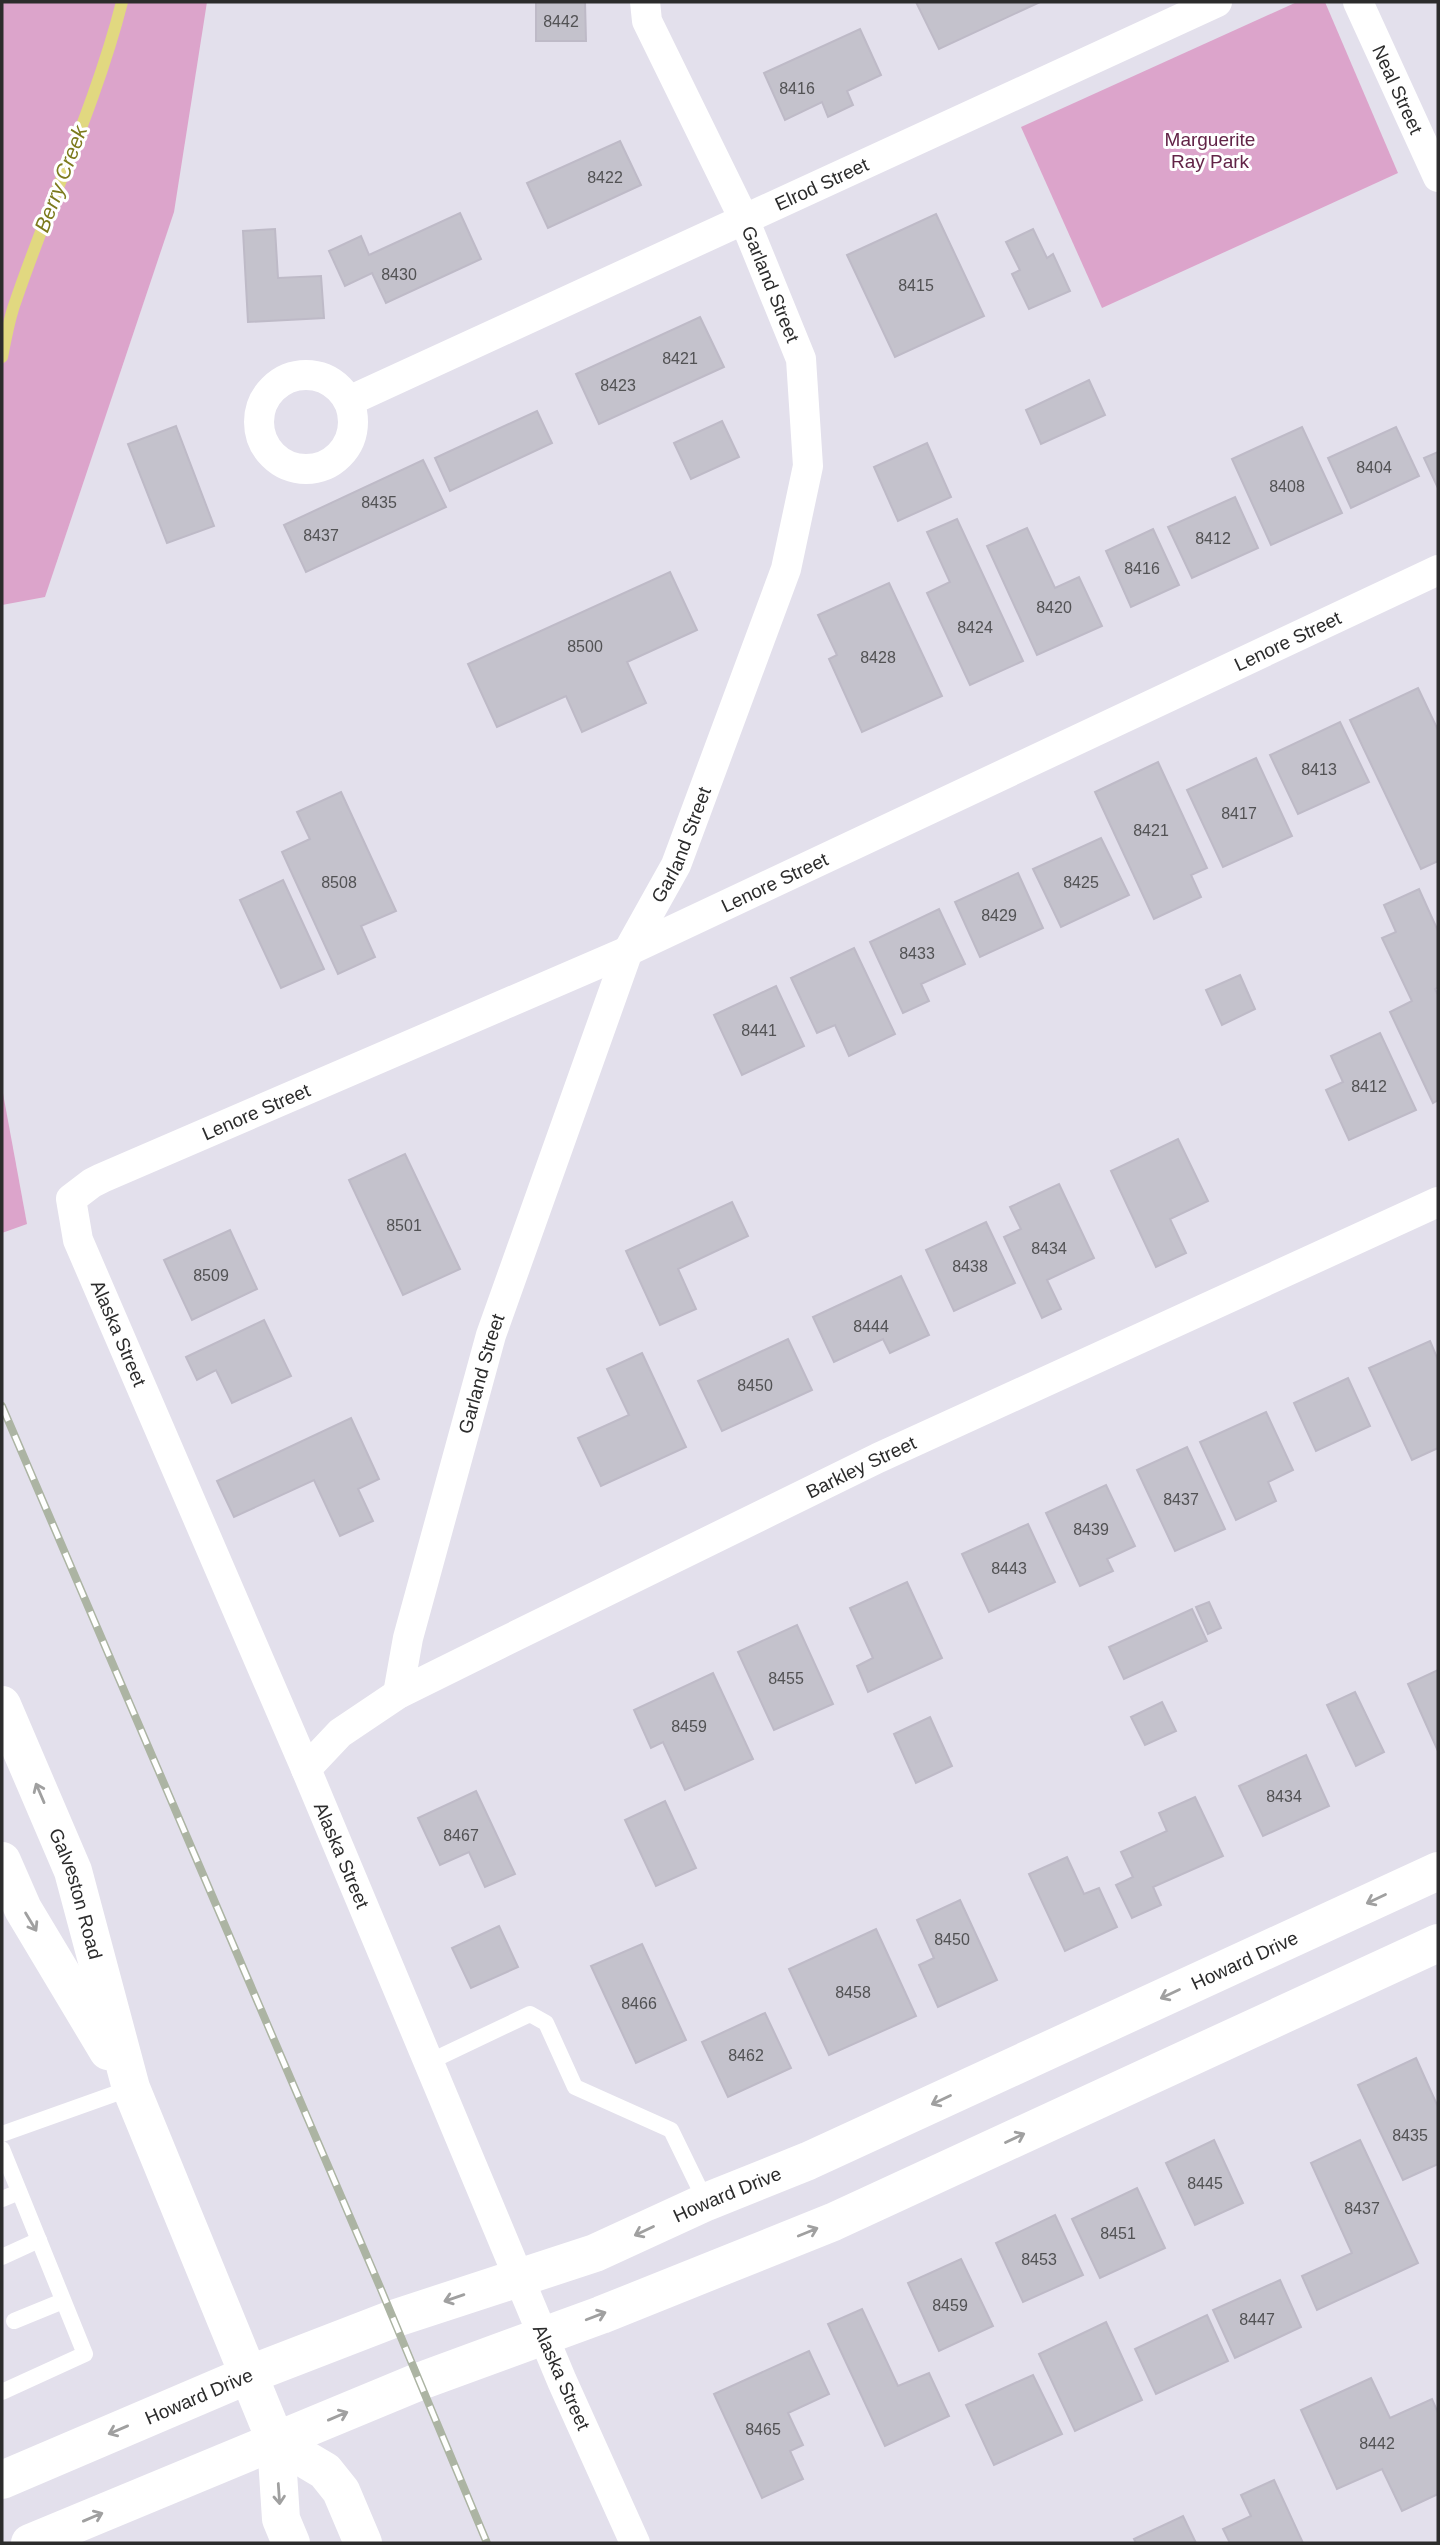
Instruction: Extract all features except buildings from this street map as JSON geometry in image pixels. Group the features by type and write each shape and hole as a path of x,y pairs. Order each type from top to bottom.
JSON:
{"main road":[{"name":"Galveston Road","path":"2,1705 73,1871 131,2088 275,2442 281,2519 291,2543"},
{"name":"Galveston Road","path":"2,1861 23,1909 131,2088"},
{"name":"Howard Drive","path":"2,2480 248,2375 393,2319 594,2253 706,2202 808,2161 1438,1871"},
{"path":"30,2543 418,2382 544,2337 832,2222 1438,1942"},
{"path":"275,2442 325,2471 341,2491 363,2543"}],"street":[{"name":"Garland Street","path":"398,1694 408,1638 491,1335 628,951 676,865 786,569 808,466 802,359 744,219 647,21 645,2"},
{"name":"Elrod Street","path":"349,401 1217,2"},
{"name":"Neal Street","path":"1358,2 1438,177"},
{"name":"Lenore Street","path":"102,1178 628,951 1438,570"},
{"name":"Alaska Street","path":"102,1178 92,1182 71,1199 78,1240 306,1769 544,2337 635,2543"},
{"name":"Barkley Street","path":"306,1769 340,1732 398,1694 878,1458 1438,1202"}],"lane":[{"path":"429,2062 530,2014 546,2023 575,2087 671,2130 706,2202"},
{"path":"2,2134 131,2088"},
{"path":"2,2149 85,2354 2,2392"},
{"path":"2,2199 19,2192"},
{"path":"2,2257 39,2241"},
{"path":"14,2321 63,2301"}],"green space":[{"path":"2,2 207,2 174,212 45,597 2,605"},
{"name":"Marguerite Ray Park","path":"1297,2 1325,2 1398,173 1102,308 1021,127"},
{"path":"2,1088 27,1224 2,1233"}],"waterway":[{"name":"Berry Creek","path":"2,357 14,307 86,115 122,2"}],"railway":[{"path":"2,1406 487,2543"}]}
